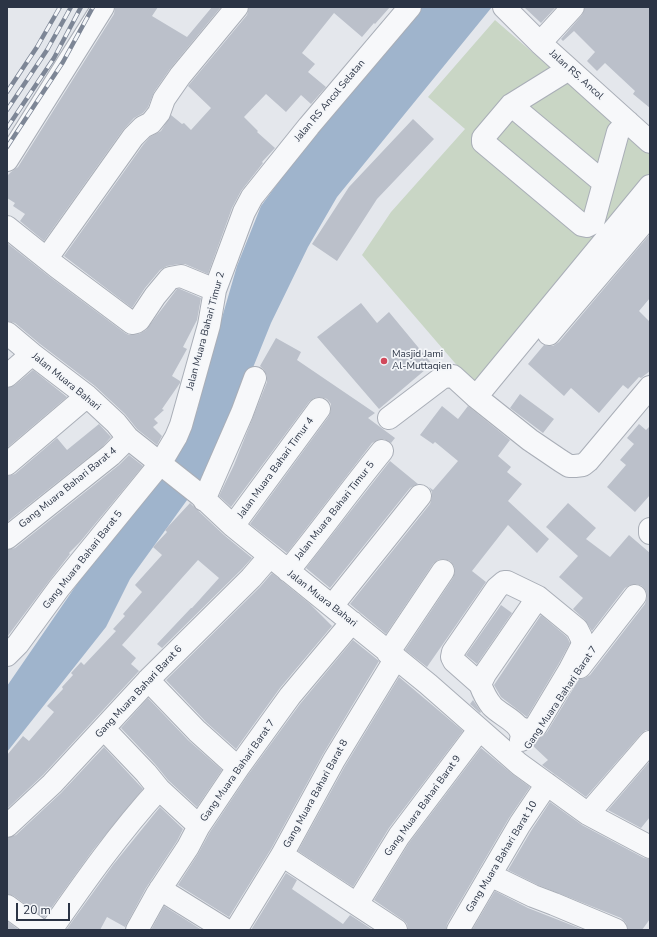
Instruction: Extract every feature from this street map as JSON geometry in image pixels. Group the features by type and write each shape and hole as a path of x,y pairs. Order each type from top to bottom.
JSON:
{"street":[{"path":"7,160 103,7"},
{"path":"47,258 133,137 143,127 151,123 159,114 164,99 180,76 237,7"},
{"name":"Jalan RS Ancol Selatan","path":"252,197 309,126 410,7"},
{"name":"Jalan RS. Ancol","path":"504,7 568,69 650,142"},
{"path":"540,43 573,7"},
{"path":"568,69 511,105 483,138 483,142 582,225 587,226 593,223 603,182 618,132 628,122"},
{"path":"511,105 603,182"},
{"path":"476,397 650,186"},
{"name":"Jalan Muara Bahari Timur 2","path":"161,465 181,425 209,325 215,290 244,212 252,197"},
{"path":"549,334 650,215"},
{"path":"7,227 132,323 139,320 155,296 170,278 180,276 215,290"},
{"name":"Jalan Muara Bahari","path":"7,334 87,396 116,423 128,438 202,498 233,526 428,684 514,759 588,814 648,842"},
{"path":"7,376 32,354"},
{"path":"389,418 443,377 453,376 476,397 530,440 569,466 575,466 583,465 588,461 647,396"},
{"path":"202,498 242,413 255,378"},
{"path":"7,464 87,396"},
{"name":"Jalan Muara Bahari Timur 4","path":"233,526 319,409"},
{"name":"Gang Muara Bahari Barat 4","path":"7,538 111,455 128,438"},
{"name":"Jalan Muara Bahari Timur 5","path":"288,571 382,451"},
{"name":"Gang Muara Bahari Barat 5","path":"7,655 18,644 59,588 161,465"},
{"path":"332,606 420,496"},
{"name":"Gang Muara Bahari Barat 6","path":"7,826 52,784 148,680 251,578 270,556"},
{"name":"Gang Muara Bahari Barat 8","path":"236,930 282,855 392,656 443,571"},
{"path":"504,582 507,582 538,597 577,629 583,644 569,671 536,726 531,730 526,731 519,727 494,708 485,696 480,684 454,661 452,657 453,652 497,588 504,582"},
{"name":"Gang Muara Bahari Barat 7","path":"514,759 552,709 582,665 635,596"},
{"path":"480,684 485,674 538,597"},
{"name":"Gang Muara Bahari Barat 7","path":"137,930 160,889 188,847 199,826 238,768 290,696 352,622"},
{"path":"148,680 197,731 238,768"},
{"path":"514,759 522,739 522,734 519,727"},
{"path":"104,729 146,773 159,789 199,826"},
{"name":"Gang Muara Bahari Barat 9","path":"357,904 399,836 479,730"},
{"path":"588,814 650,742"},
{"name":"Gang Muara Bahari Barat 10","path":"458,930 520,824 547,784"},
{"path":"51,930 102,858 138,812 159,789"},
{"path":"282,855 396,930"},
{"path":"490,875 533,896 616,930"},
{"path":"160,889 226,930"},
{"path":"7,906 40,930"}],"green space":[{"path":"495,20 650,154 650,178 473,384 362,255 391,212 465,129 428,97"}],"water":[{"path":"421,7 492,7 337,197 308,247 271,323 212,469 195,489 130,579 106,627 7,752 7,686 86,571 170,464 197,411 212,352 237,266 261,206 356,77"}],"building":[{"path":"115,7 158,7 152,16 187,37 212,7 221,7 170,69 154,92 148,107 143,113 134,118 123,130 44,241 20,221 25,214 13,206 15,203 7,198 7,176 18,167 114,14"},
{"path":"249,7 390,7 362,37 334,13 302,53 315,64 308,72 326,87 311,104 301,95 286,112 266,94 244,117 258,131 257,132 275,148 262,162 263,163 241,191 232,208 208,274 185,264 167,266 160,270 145,288 132,308 64,256 143,145 150,137 161,131 171,115 182,124 184,123 191,130 211,108 188,86 247,15"},
{"path":"524,7 556,7 541,23"},
{"path":"585,7 650,7 650,108 633,94 635,91 605,63 597,71 587,61 595,52 574,31 563,41 561,39 582,15"},
{"path":"413,119 434,139 377,199 337,261 312,244 349,187"},
{"path":"650,234 650,298 639,311 650,322 650,371 641,378 639,377 628,389 623,385 599,413 571,388 564,396 528,364 544,345 553,346 559,342"},
{"path":"7,243 50,277 129,335 139,334 146,330 177,289 201,298 197,320 183,347 187,349 172,376 180,381 180,383 162,409 164,410 154,419 158,423 153,427 162,436 157,445 137,429 125,414 95,386 15,323 7,321"},
{"name":"Masjid Jami Al-Muttaqien","path":"361,303 377,323 389,312 432,364 379,409 317,337"},
{"path":"276,338 301,352 297,360 375,413 368,418 395,438 391,443 384,439 377,440 372,443 287,553 250,524 329,416 331,404 327,399 320,397 314,398 309,402 231,507 219,496 234,465 267,382 267,376 260,366"},
{"path":"33,370 67,397 7,448 7,388 15,385"},
{"path":"520,394 554,419 543,433 510,408"},
{"path":"442,406 458,419 468,406 510,440 498,456 511,467 507,472 522,484 508,501 549,539 537,553 508,525 472,571 486,582 427,667 405,650 453,578 455,571 454,566 450,561 443,559 438,560 433,564 386,634 350,604 430,504 432,492 429,487 433,490 458,461 435,442 433,444 420,435"},
{"path":"99,424 111,437 103,446 7,522 7,476 15,474 57,438 67,450"},
{"path":"639,424 646,430 650,426 650,495 635,512 607,487 626,465 620,460 634,444 627,438"},
{"path":"129,455 143,466 80,542 69,553 70,554 7,637 7,550 15,548 119,465"},
{"path":"390,461 418,484 410,488 330,588 306,568"},
{"path":"190,503 224,535 252,558 162,648 157,644 219,578 198,560 122,645 136,658 131,664 139,671 43,775 7,809 7,755 23,736 29,741 54,712 47,706 63,689 62,687 73,675 71,673 81,662 84,665 116,631 113,629 125,616 123,614 142,592 135,585 162,555 153,547 167,532 165,530"},
{"path":"568,503 596,528 586,539 610,557 629,535 650,553 650,730 646,730 641,734 586,797 542,765 548,760 532,745 533,741 543,736 547,732 579,679 590,675 645,604 647,597 646,591 642,586 636,584 625,588 592,631 585,620 573,609 583,598 559,577 578,556 546,527"},
{"path":"272,573 310,604 332,626 280,688 236,749 206,722 166,680 260,587"},
{"path":"501,605 512,613 477,664 466,655"},
{"path":"541,615 567,637 570,643 527,717 501,697 494,685"},
{"path":"353,640 379,661 323,754 271,849 229,917 178,885 210,832 248,775 300,704"},
{"path":"399,677 463,731 389,828 353,887 298,851 345,766"},
{"path":"148,698 188,740 222,770 197,807 168,780 121,728"},
{"path":"473,700 481,712 480,713 470,704"},
{"path":"104,747 143,789 93,850 44,918 14,896 7,894 7,838 16,835 61,793"},
{"path":"481,748 530,787 509,818 447,924 446,930 408,930 407,924 403,920 374,900 409,843"},
{"path":"650,761 650,817 641,828 608,810"},
{"path":"550,802 582,825 644,858 650,859 650,919 642,930 628,930 626,923 621,918 538,885 508,870"},
{"path":"160,807 183,829 177,841 146,888 125,927 107,917 100,930 66,930 113,865"},
{"path":"286,873 297,880 292,889 343,924 350,915 373,930 251,930"},
{"path":"495,891 528,908 584,930 472,930"},
{"path":"164,906 202,930 151,930"},
{"path":"7,921 19,930 7,930"}],"railway":[{"path":"7,92 37,47 60,7"},
{"path":"7,110 47,50 71,7"},
{"path":"7,128 54,58 81,7"},
{"path":"7,147 63,62 93,7"}],"place":[{"name":"Masjid Jami Al-Muttaqien","path":"384,361"}]}
